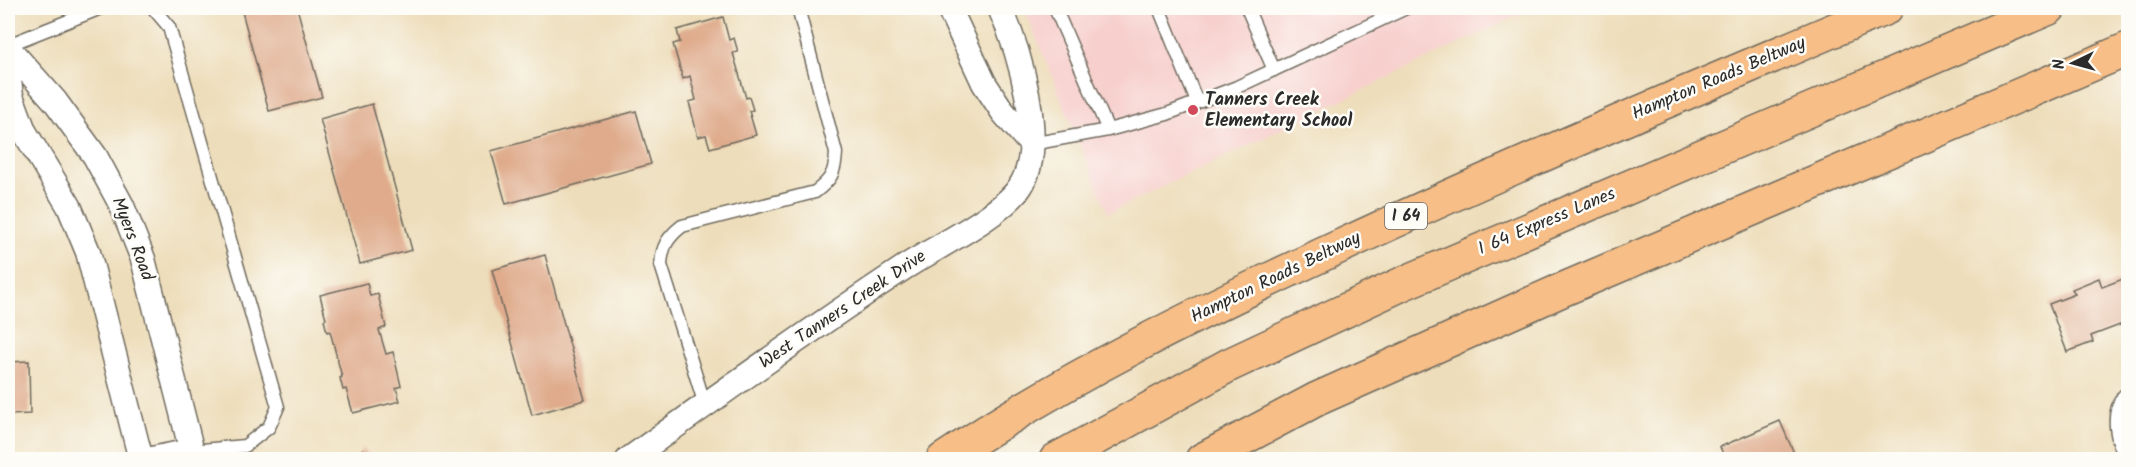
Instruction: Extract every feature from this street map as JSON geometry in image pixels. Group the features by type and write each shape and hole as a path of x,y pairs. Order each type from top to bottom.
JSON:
{"highway":[{"name":"Hampton Roads Beltway","path":"943,459 1006,418 1126,352 1258,285 1425,207 1886,8"},
{"name":"I 64 Express Lanes","path":"1056,459 1229,365 1404,283 2049,8"},
{"path":"1202,459 1317,399 1564,289 2128,49"}],"street":[{"path":"949,8 984,83 1003,112 1031,144"},
{"name":"West Tanners Creek Drive","path":"628,459 906,267 1003,207 1021,187 1031,162 1031,123 1025,82 1011,33 1000,8"},
{"name":"Myers Road","path":"8,46 56,101 95,156 122,206 143,259 193,455"},
{"path":"8,72 11,96 24,131 69,206 88,252 141,459"},
{"path":"2128,400 2121,413 2123,436 2128,448"},
{"path":"147,459 193,455"}],"lane":[{"path":"8,46 101,8"},
{"path":"153,8 169,27 278,407 269,427 245,446 193,455"},
{"path":"705,405 661,265 662,251 669,236 682,226 815,192 828,183 835,168 836,153 798,8"},
{"path":"1055,8 1108,130"},
{"path":"1159,8 1197,102"},
{"path":"1247,8 1274,70"},
{"path":"1031,144 1108,130 1167,114 1274,70 1406,8"}],"shaded area":[{"name":"Tanners Creek Elementary School","path":"1024,8 1533,8 1108,213"}],"building":[{"path":"241,8 297,8 322,97 269,111"},
{"path":"723,17 729,40 734,38 738,52 733,53 746,98 749,97 753,110 749,111 756,135 710,148 706,135 698,137 689,102 696,100 690,76 683,79 673,44 680,42 677,30"},
{"path":"372,104 412,250 360,264 320,119"},
{"path":"636,111 651,164 506,204 491,151"},
{"path":"545,255 585,400 532,415 492,270"},
{"path":"2128,277 2128,322 2091,336 2093,342 2067,352 2049,304 2075,294 2072,289 2099,278 2102,287"},
{"path":"367,283 370,296 378,294 386,327 379,330 386,354 393,352 401,386 396,388 400,401 353,413 346,389 343,390 340,378 342,377 330,331 327,332 320,295"},
{"path":"29,361 30,414 8,415 8,362"},
{"path":"1780,421 1797,460 1715,460 1724,456 1720,447"},
{"path":"363,449 373,460 353,460"},
{"path":"1692,452 1695,460 1677,460"}],"place":[{"name":"Tanners Creek Elementary School","path":"1193,110"}]}
